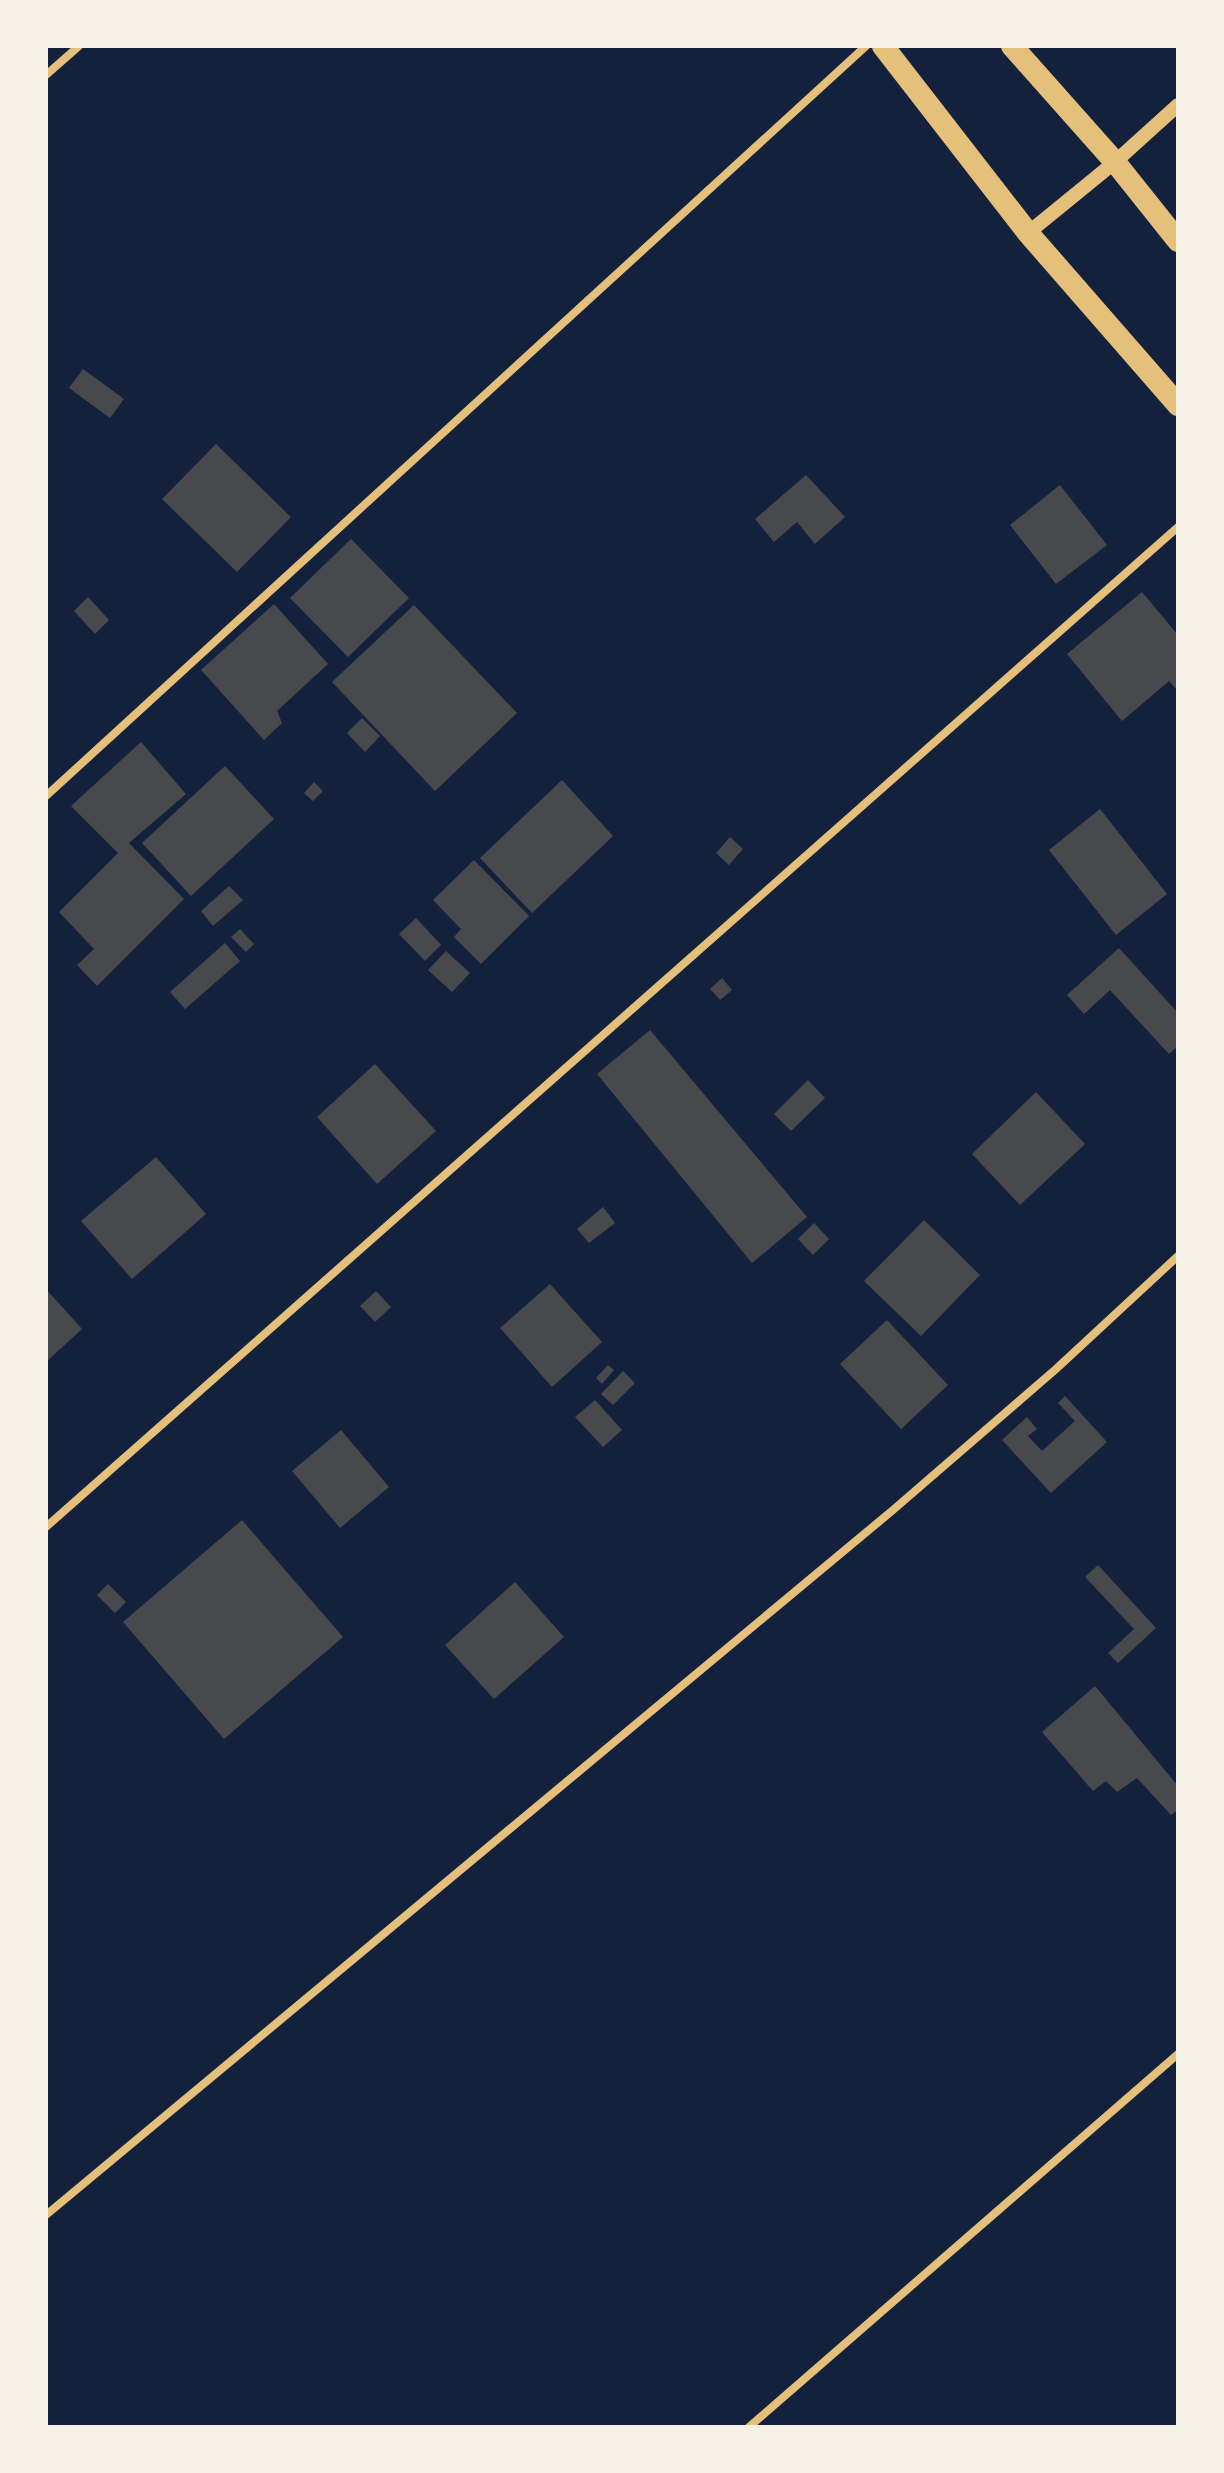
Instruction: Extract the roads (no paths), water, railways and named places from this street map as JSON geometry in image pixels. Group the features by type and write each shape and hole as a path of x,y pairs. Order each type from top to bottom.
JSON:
{"highway":[{"path":"883,46 1028,233 1178,405"},
{"path":"1012,46 1115,162 1178,241"}],"street":[{"path":"46,75 79,46"},
{"path":"46,796 866,46"},
{"path":"1028,233 1115,162 1178,105"},
{"path":"46,1527 1178,527"},
{"path":"46,2215 893,1510 1056,1369 1178,1256"},
{"path":"749,2427 1178,2054"}]}
